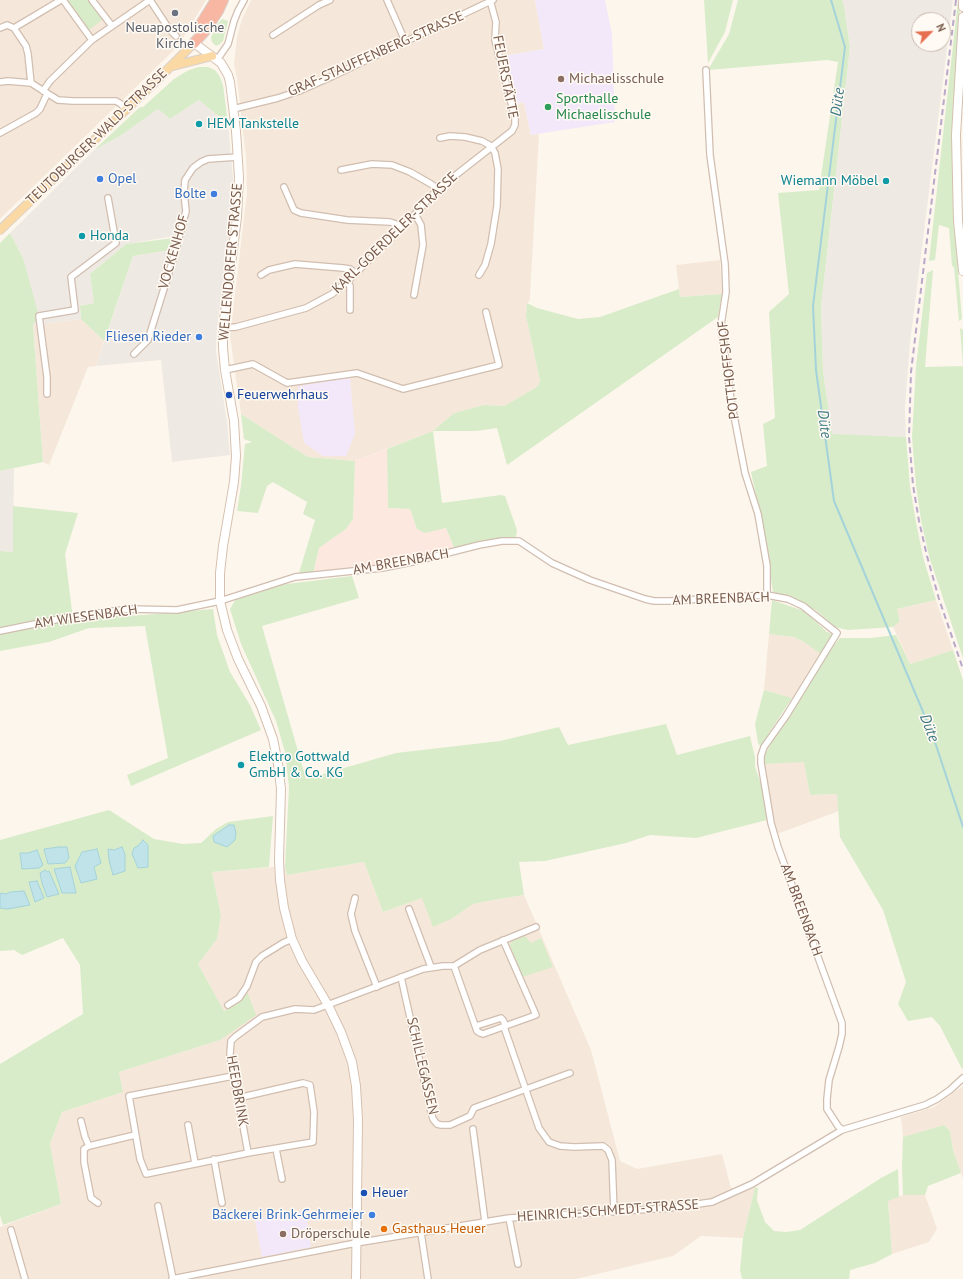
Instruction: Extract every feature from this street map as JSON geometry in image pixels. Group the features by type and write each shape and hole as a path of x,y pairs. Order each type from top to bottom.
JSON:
{"highway":[{"path":"194,43 199,29 216,0"},
{"path":"194,43 204,32 218,11 223,0"}],"main road":[{"name":"TEUTOBURGER-WALD-STRASSE","path":"0,230 194,43"},
{"path":"170,67 186,62 214,58"}],"street":[{"path":"14,28 62,0 92,40"},
{"path":"92,0 112,26"},
{"path":"0,132 36,113 40,109 50,81 92,40 150,0 169,29 176,36"},
{"path":"214,58 228,44 234,21 244,0"},
{"path":"273,35 318,3 330,0"},
{"path":"387,0 406,41"},
{"name":"GRAF-STAUFFENBERG-STRASSE","path":"233,109 278,98 299,90 491,0"},
{"name":"FEUERSTÄTTE","path":"491,0 496,22 495,40 515,118 515,125 512,131"},
{"path":"962,0 963,7"},
{"path":"963,17 961,75 956,135 957,195 963,272"},
{"path":"0,28 7,25 14,28 26,46 31,83"},
{"name":"WELLENDORFER STRASSE","path":"194,43 225,68 228,75 233,109 239,177 238,203 223,328 225,370 234,421 236,456 234,482 220,573 220,601 227,630 238,659 261,706 273,740 277,758 280,788 280,880 284,908 292,939 302,961 328,1005 352,1062 356,1086 358,1120 356,1279"},
{"name":"POTTHOFFSHOF","path":"706,70 710,155 725,264 726,292 721,325 731,400 745,473 758,514 767,566 767,596"},
{"path":"0,82 8,81 31,83 58,100 73,102 116,101 126,110"},
{"name":"KARL-GOERDELER-STRASSE","path":"223,328 236,327 306,308 332,294 348,281 438,190 491,146 512,131"},
{"path":"440,138 450,136 465,137 482,141 491,146 494,153 498,169 497,206 491,244 485,265 479,275"},
{"name":"VOCKENHOF","path":"134,354 148,340 175,253 186,211 184,193 185,180 193,168 201,162 208,159 238,157"},
{"path":"341,170 372,164 392,165 410,172 431,184 438,190"},
{"path":"284,187 294,210 301,213 347,220 390,222 401,227"},
{"path":"47,394 47,378 39,316 75,310 70,277 116,243 108,198"},
{"path":"414,295 423,245 421,225 415,214"},
{"path":"261,275 269,270 295,264 350,269 355,273"},
{"path":"348,281 350,286 350,310"},
{"path":"225,370 253,364 287,383 357,373 403,390 499,365 486,312"},
{"name":"AM BREENBACH","path":"220,601 295,577 382,568 479,545 519,541 552,563 590,580 649,600 670,601 767,596 788,599 803,606 837,633 786,716 764,747 761,756 761,763 771,823 778,847 842,1023 840,1047 829,1080 827,1099 827,1109 842,1130"},
{"name":"AM WIESENBACH","path":"0,631 69,616 129,610 177,610 220,601"},
{"path":"355,898 351,914 377,987"},
{"path":"409,909 431,967"},
{"path":"328,1005 431,967 454,966 480,950 536,927"},
{"path":"228,1005 238,998 247,986 256,962 262,956 292,939"},
{"path":"454,966 477,1031 480,1034 536,1015 503,940"},
{"name":"SCHILLEGASSEN","path":"401,978 433,1119 437,1124 450,1125 470,1116 474,1108 570,1073"},
{"name":"HEEDBRINK","path":"248,1153 233,1076 230,1054 231,1041 262,1017 295,1009 314,1010 328,1005"},
{"path":"476,1026 501,1018 503,1020 539,1128 549,1142 560,1146 574,1148 603,1146 608,1150 612,1160 614,1212"},
{"path":"233,1076 129,1096 140,1159 146,1174 214,1159 313,1142 314,1112 313,1096 310,1085 303,1083 238,1098"},
{"name":"HEINRICH-SCHMEDT-STRASSE","path":"158,1206 173,1279 356,1243 509,1218 670,1208 712,1202 752,1184 842,1130 925,1105 950,1090 963,1078"},
{"path":"81,1121 89,1146"},
{"path":"188,1125 195,1163"},
{"path":"473,1129 485,1222"},
{"path":"98,1203 91,1198 84,1162 84,1149 89,1146 135,1135"},
{"path":"276,1149 282,1179"},
{"path":"214,1159 222,1203"},
{"path":"509,1218 518,1264"},
{"path":"11,1230 25,1279"},
{"path":"421,1233 428,1279"}],"shaded area":[{"path":"0,0 206,0 185,35 172,52 0,219"},
{"path":"251,0 535,0 544,49 504,56 516,104 524,102 531,135 539,134 530,300 527,303 526,316 540,381 537,387 504,406 484,405 454,413 433,431 355,461 308,457 241,414 230,336 247,192 246,157 234,64 237,37 242,19"},
{"name":"Michaelisschule","path":"535,0 605,0 612,34 615,122 531,135 524,102 516,104 504,56 544,49"},
{"path":"842,0 953,0 951,16 951,12 911,12 911,52 946,52 910,343 905,406 906,437 832,435 823,371 821,307 850,47"},
{"path":"199,100 228,124 233,178 230,229 217,328 216,351 227,422 230,455 172,462 161,360 96,366 133,256 171,250 175,236 126,244 90,274 94,303 80,306 81,319 33,325 23,258 10,233 94,150 120,136 158,109 170,119"},
{"path":"720,260 722,294 680,297 676,265"},
{"path":"81,319 104,341 96,366 88,367 49,465 43,462 33,325"},
{"path":"350,378 355,434 346,456 323,456 304,443 298,407 298,386"},
{"path":"387,449 388,508 410,509 417,529 446,528 455,550 358,570 313,574 319,548 346,529 353,519 355,461"},
{"path":"14,468 13,552 0,551 0,471"},
{"path":"936,600 953,650 910,664 893,627 900,620 897,609"},
{"path":"769,634 794,637 825,656 797,700 764,690"},
{"path":"804,761 810,795 837,794 839,811 777,834 773,823 765,764"},
{"path":"364,862 383,912 422,898 453,918 473,904 524,895 591,1050 620,1161 637,1169 722,1154 731,1188 755,1187 743,1238 701,1236 673,1256 576,1279 0,1279 0,1227 61,1204 50,1144 62,1112 123,1092 119,1072 220,1040 237,1003 224,1011 198,964 217,939 221,916 212,872 285,866 287,875"},
{"path":"963,1086 963,1179 953,1150 950,1131 944,1125 903,1137 901,1117 934,1107"},
{"path":"903,1195 925,1195 937,1229 929,1242 892,1254 888,1200"},
{"name":"Dröperschule","path":"306,1210 311,1247 262,1257 255,1220"}],"green space":[{"path":"66,0 88,0 103,19 89,30"},
{"path":"704,0 733,0 725,32 708,63"},
{"path":"738,0 842,0 844,6 850,47 821,307 823,371 832,434 906,437 910,487 916,522 923,557 936,600 897,609 900,621 893,627 848,630 835,627 817,611 792,597 773,592 763,528 751,472 767,466 763,424 775,418 769,312 789,294 778,193 819,190 838,62 827,60 708,70 729,34"},
{"path":"958,0 960,5 952,135 954,221 962,319 959,321 949,228 939,225 935,260 929,261"},
{"path":"222,19 228,21 223,41 216,46 212,42 211,38 215,27"},
{"path":"198,67 208,67 215,70 220,77 223,85 228,124 199,100 170,119 158,109 120,136 94,150 140,107 143,107 174,79 187,71"},
{"path":"10,233 23,258 39,316 33,325 43,462 0,471 0,243"},
{"path":"174,238 171,250 133,256 104,341 81,319 80,306 94,303 90,274 126,244"},
{"path":"933,270 925,367 963,366 963,658 929,556 921,520 916,485 912,437 916,367 927,273"},
{"path":"679,289 680,297 722,294 718,317 507,465 497,428 476,431 433,431 454,413 484,405 504,406 537,387 540,381 526,316 527,303 537,308 578,319 600,317"},
{"path":"960,328 963,330 963,366"},
{"path":"241,414 308,457 355,461 353,519 346,529 319,548 313,574 299,573 315,520 303,514 307,502 273,482 267,486 258,513 237,511 245,444 252,442 244,439"},
{"path":"433,431 442,503 501,495 505,496 517,530 516,537 455,550 446,528 425,533 417,529 410,509 388,508 387,449"},
{"path":"13,506 78,513 65,554 73,619 213,609 217,635 230,672 250,705 261,730 131,786 127,775 168,758 145,626 89,628 49,642 0,651 0,551 13,552"},
{"path":"352,576 359,598 262,626 306,779 396,753 500,741 559,727 568,745 666,724 677,755 750,736 755,757 755,767 762,787 767,820 696,838 650,835 626,843 545,861 519,862 524,895 473,904 453,918 433,927 422,898 383,912 364,862 287,875 285,866 289,787 285,752 276,721 241,644 230,609 236,599 262,589 279,585"},
{"path":"772,600 804,611 827,632 834,635 821,654 794,637 769,634"},
{"path":"896,635 910,664 953,650 963,680 962,1069 940,1026 932,1017 908,1021 898,1004 906,982 883,910 840,837 837,794 810,795 804,762 765,764 764,756 797,700 825,656 840,638 871,638"},
{"path":"764,690 792,698 767,736 761,748 758,743 755,724"},
{"path":"109,810 154,839 183,844 201,843 216,829 228,822 273,816 269,867 212,872 221,916 217,939 198,964 224,1011 237,1003 247,992 256,1015 220,1040 119,1072 123,1092 62,1112 50,1144 61,1204 3,1225 0,1215 0,1064 83,1014 80,965 63,938 22,955 14,950 0,951 0,840"},
{"path":"525,936 531,943 541,938 553,967 522,977 510,945 512,941"},
{"path":"944,1125 950,1131 953,1150 961,1173 928,1186 925,1195 903,1195 903,1137"},
{"path":"898,1169 899,1197 888,1201 892,1254 875,1263 850,1270 849,1279 742,1279 740,1270 743,1238 755,1187 758,1188 757,1200 765,1222 774,1231 786,1232 800,1230 881,1178"}],"water":[{"path":"229,825 234,825 236,833 235,840 227,847 214,842 213,836"},
{"path":"143,840 148,845 148,867 138,868 132,854 134,848"},
{"path":"67,847 69,858 65,863 48,864 44,849"},
{"path":"122,847 125,854 125,871 113,875 108,849 114,850"},
{"path":"97,849 101,863 94,867 97,879 81,883 75,866 82,852"},
{"path":"37,850 43,865 39,868 22,869 20,853 28,853"},
{"path":"70,867 76,893 62,893 54,869"},
{"path":"45,870 47,872 49,871 59,894 47,897 40,873"},
{"path":"37,881 44,898 35,902 29,882"},
{"path":"24,891 30,905 8,909 0,908 0,893 6,894 10,892"}],"waterway":[{"name":"Düte","path":"831,0 845,47 813,306 816,370 834,501 932,733 963,827"}],"railway":[{"path":"956,0 911,372 909,437 913,485 927,556 939,599 963,669"}],"place":[{"name":"Neuapostolische Kirche","path":"175,13"},
{"name":"Michaelisschule","path":"561,79"},
{"name":"Sporthalle Michaelisschule","path":"548,107"},
{"name":"HEM Tankstelle","path":"199,124"},
{"name":"Opel","path":"100,179"},
{"name":"Wiemann Möbel","path":"886,181"},
{"name":"Bolte","path":"214,194"},
{"name":"Honda","path":"82,236"},
{"name":"Fliesen Rieder","path":"199,337"},
{"name":"Feuerwehrhaus","path":"229,395"},
{"name":"Elektro Gottwald GmbH & Co. KG","path":"241,765"},
{"name":"Heuer","path":"364,1193"},
{"name":"Bäckerei Brink-Gehrmeier","path":"372,1215"},
{"name":"Gasthaus Heuer","path":"384,1229"},
{"name":"Dröperschule","path":"283,1234"}]}
